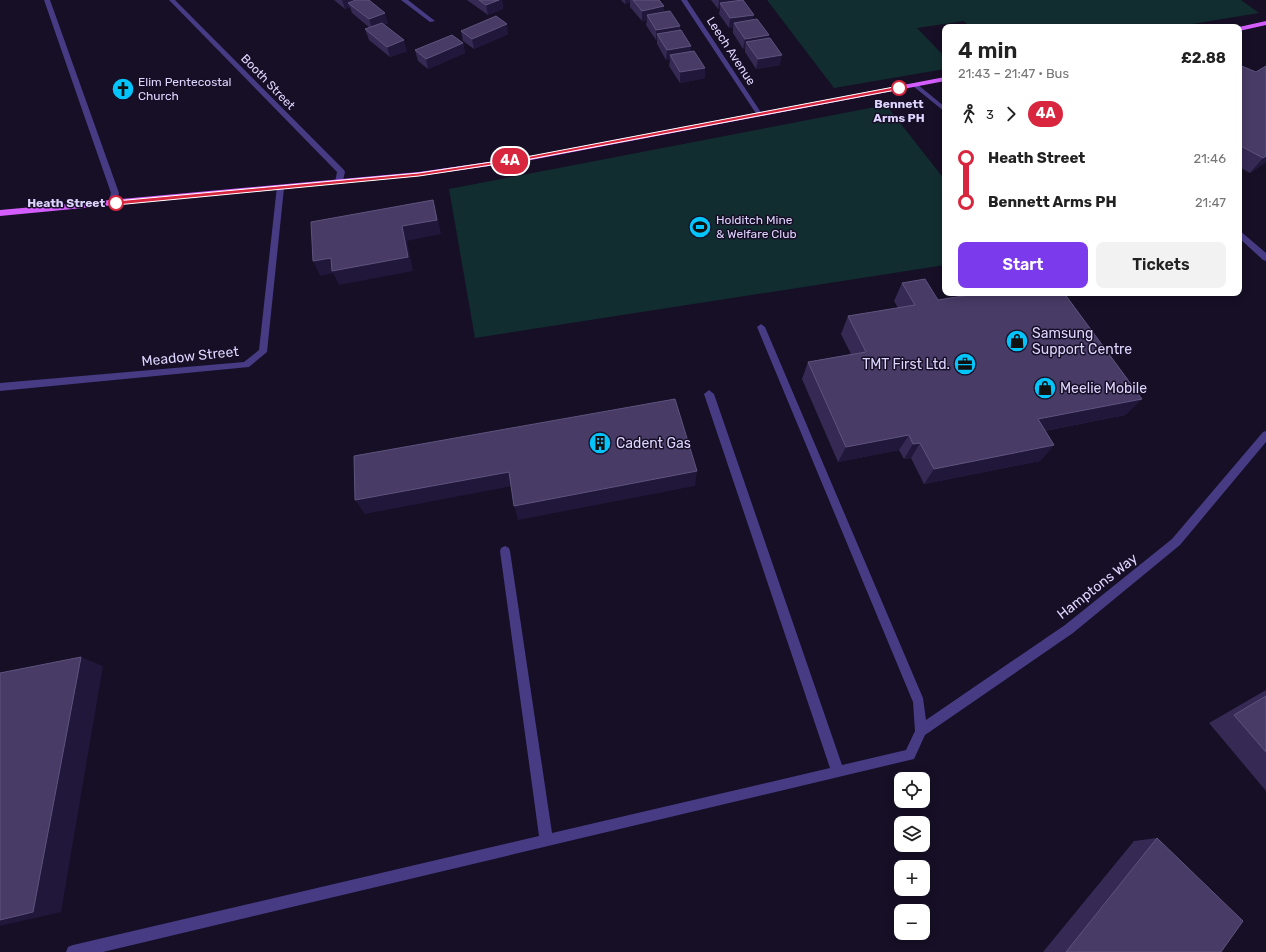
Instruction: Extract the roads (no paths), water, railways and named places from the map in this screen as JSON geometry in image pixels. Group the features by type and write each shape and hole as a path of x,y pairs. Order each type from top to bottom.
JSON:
{"main road":[{"path":"1242,28 1266,23"},
{"path":"0,213 419,174 531,158 942,80"}],"street":[{"path":"47,0 115,193 112,203"},
{"name":"Booth Street","path":"172,0 341,172 339,182"},
{"path":"404,0 432,21"},
{"name":"Leech Avenue","path":"684,0 759,114"},
{"path":"915,85 942,108"},
{"name":"Meadow Street","path":"0,387 246,364 263,352 280,188"},
{"path":"1242,235 1262,249 1266,258"},
{"path":"73,952 910,755 921,732 919,702 761,327"},
{"path":"709,394 838,772"},
{"name":"Hamptons Way","path":"921,732 1069,629 1176,542 1266,435"},
{"path":"505,551 546,840"}],"place":[{"name":"Bennett Arms PH","path":"899,88"},
{"name":"Elim Pentecostal Church","path":"123,89"},
{"name":"Heath Street","path":"116,203"},
{"name":"Holditch Mine & Welfare Club","path":"700,227"},
{"name":"Samsung Support Centre","path":"1017,341"},
{"name":"TMT First Ltd.","path":"965,364"},
{"name":"Meelie Mobile","path":"1045,388"},
{"name":"Cadent Gas","path":"600,443"}]}
